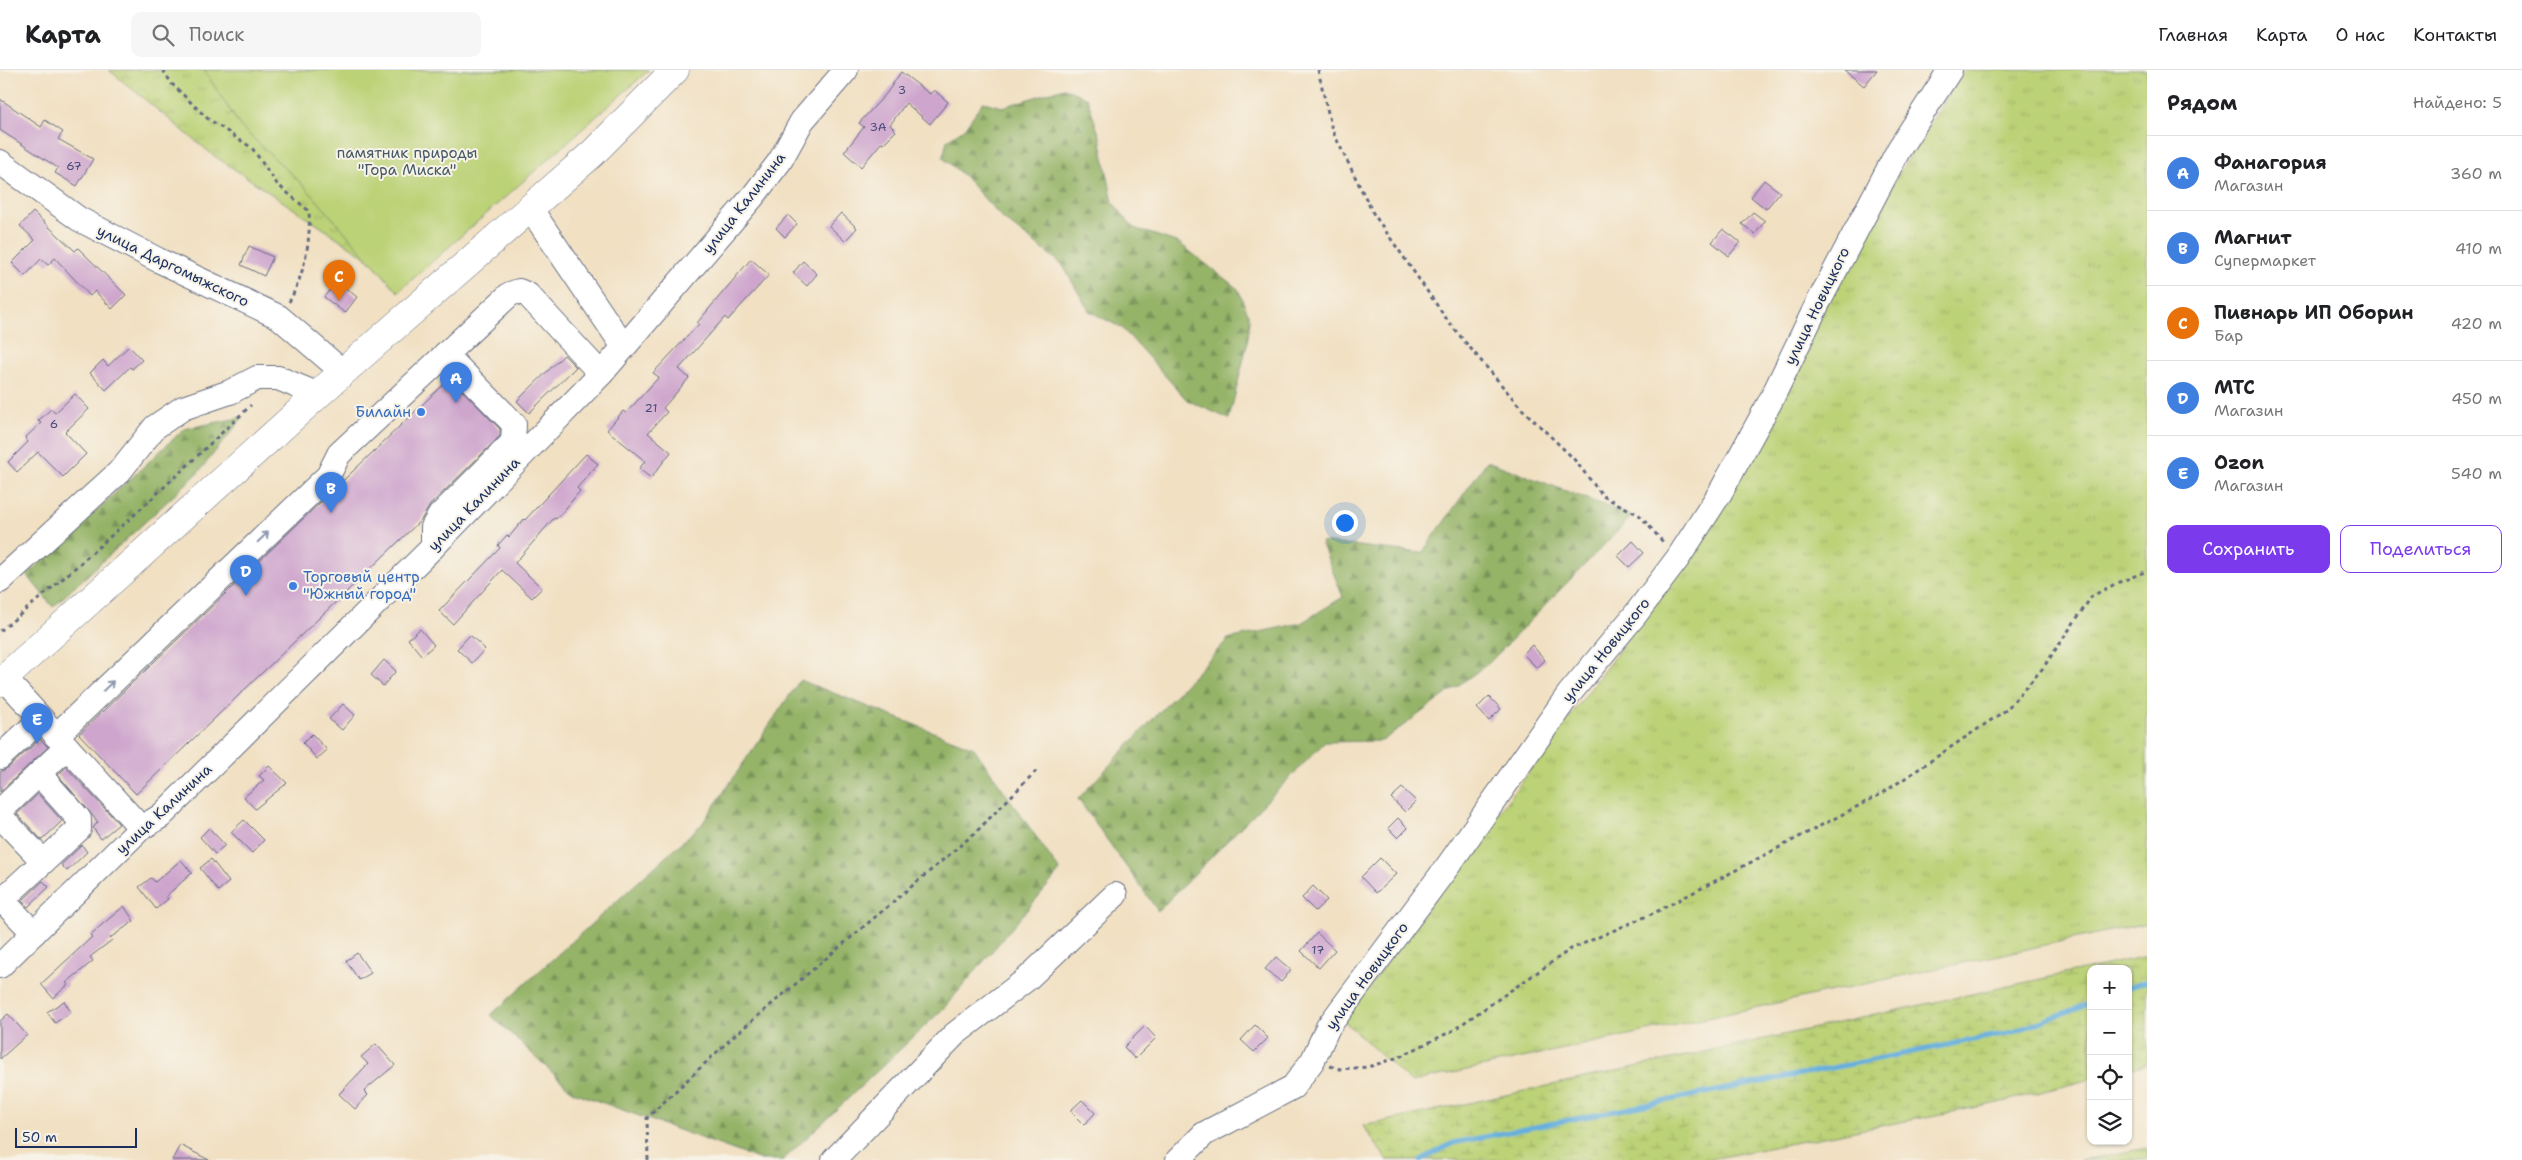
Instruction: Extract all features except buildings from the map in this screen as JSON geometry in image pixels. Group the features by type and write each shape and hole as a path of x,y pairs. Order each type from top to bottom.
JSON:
{"main road":[{"path":"2,680 343,372 593,153 676,70"}],"street":[{"name":"улица Калинина","path":"0,966 141,828 161,816 433,547 601,374 754,195 780,162 802,121 846,70"},
{"name":"улица Новицкого","path":"1178,1160 1204,1134 1293,1087 1313,1060 1328,1027 1450,863 1569,694 1635,615 1678,558 1720,493 1770,402 1817,305 1899,149 1950,70"},
{"name":"улица Даргомыжского","path":"0,162 80,219 158,260 279,317 343,372"},
{"path":"530,208 624,347"},
{"path":"0,811 39,774 65,734 328,476 338,454 510,294 519,291 528,294 601,374"},
{"path":"433,547 433,527 440,515 513,442 514,424 445,354"},
{"path":"0,581 119,472 155,427 183,408 230,392 257,378 278,378 319,394"},
{"path":"2,680 41,719 65,734 141,828"},
{"path":"0,757 41,719"},
{"path":"34,933 1,899 79,828 81,824 79,819 39,774"},
{"path":"0,816 43,861"},
{"path":"834,1160 955,1034 1028,980 1115,895"}],"path":[{"path":"163,70 172,84 207,118 252,148 277,184 309,211 310,230 306,260 290,300 279,317"},
{"path":"1318,70 1332,130 1373,213 1450,324 1521,408 1573,458 1603,496 1639,515 1678,558"},
{"path":"0,631 48,593 164,488 278,378"},
{"path":"1313,1060 1340,1069 1368,1067 1399,1057 1452,1031 1571,949 1656,912 1883,793 2006,710 2043,668 2092,596 2116,583 2147,571"},
{"path":"648,1160 647,1118 735,1035 975,833 1036,771"}],"green space":[{"name":"памятник природы \"Гора Миска\"","path":"109,70 627,70 399,279 213,155"},
{"name":"памятник природы \"Гора Миска\"","path":"204,70 649,70 398,292 306,188 241,127"},
{"path":"1964,70 2147,70 2147,923 1411,1082 1344,1021 1701,540 1872,216"},
{"path":"1064,88 1087,98 1100,137 1113,203 1134,228 1179,243 1238,289 1250,319 1247,345 1229,419 1187,400 1122,328 1089,311 1062,264 1002,218 964,176 943,158 947,140 964,129 983,102 1003,107"},
{"path":"243,417 198,473 53,607 27,575 184,429"},
{"path":"1487,461 1632,516 1489,663 1382,741 1325,742 1158,911 1078,799 1228,639 1301,623 1343,597 1321,542 1422,553"},
{"path":"800,680 974,748 1060,871 945,1007 783,1160 761,1160 573,1092 491,1015 702,824"},
{"path":"2147,956 2147,1064 2132,1068 2132,965 2105,965"},
{"path":"2087,969 2087,1080 1998,1103 1706,1160 1387,1160 1363,1126"},
{"path":"2147,1148 2147,1160 2081,1160"}],"waterway":[{"path":"2132,987 2147,981"},
{"path":"1421,1160 1453,1143 2013,1032 2087,1004"}],"place":[{"name":"Пивнарь ИП Оборин","path":"339,301"},
{"name":"Фанагория","path":"456,403"},
{"name":"Билайн","path":"421,412"},
{"name":"Магнит","path":"331,513"},
{"name":"Торговый центр \"Южный город\"","path":"293,586"},
{"name":"МТС","path":"246,596"},
{"name":"Ozon","path":"37,744"}]}
